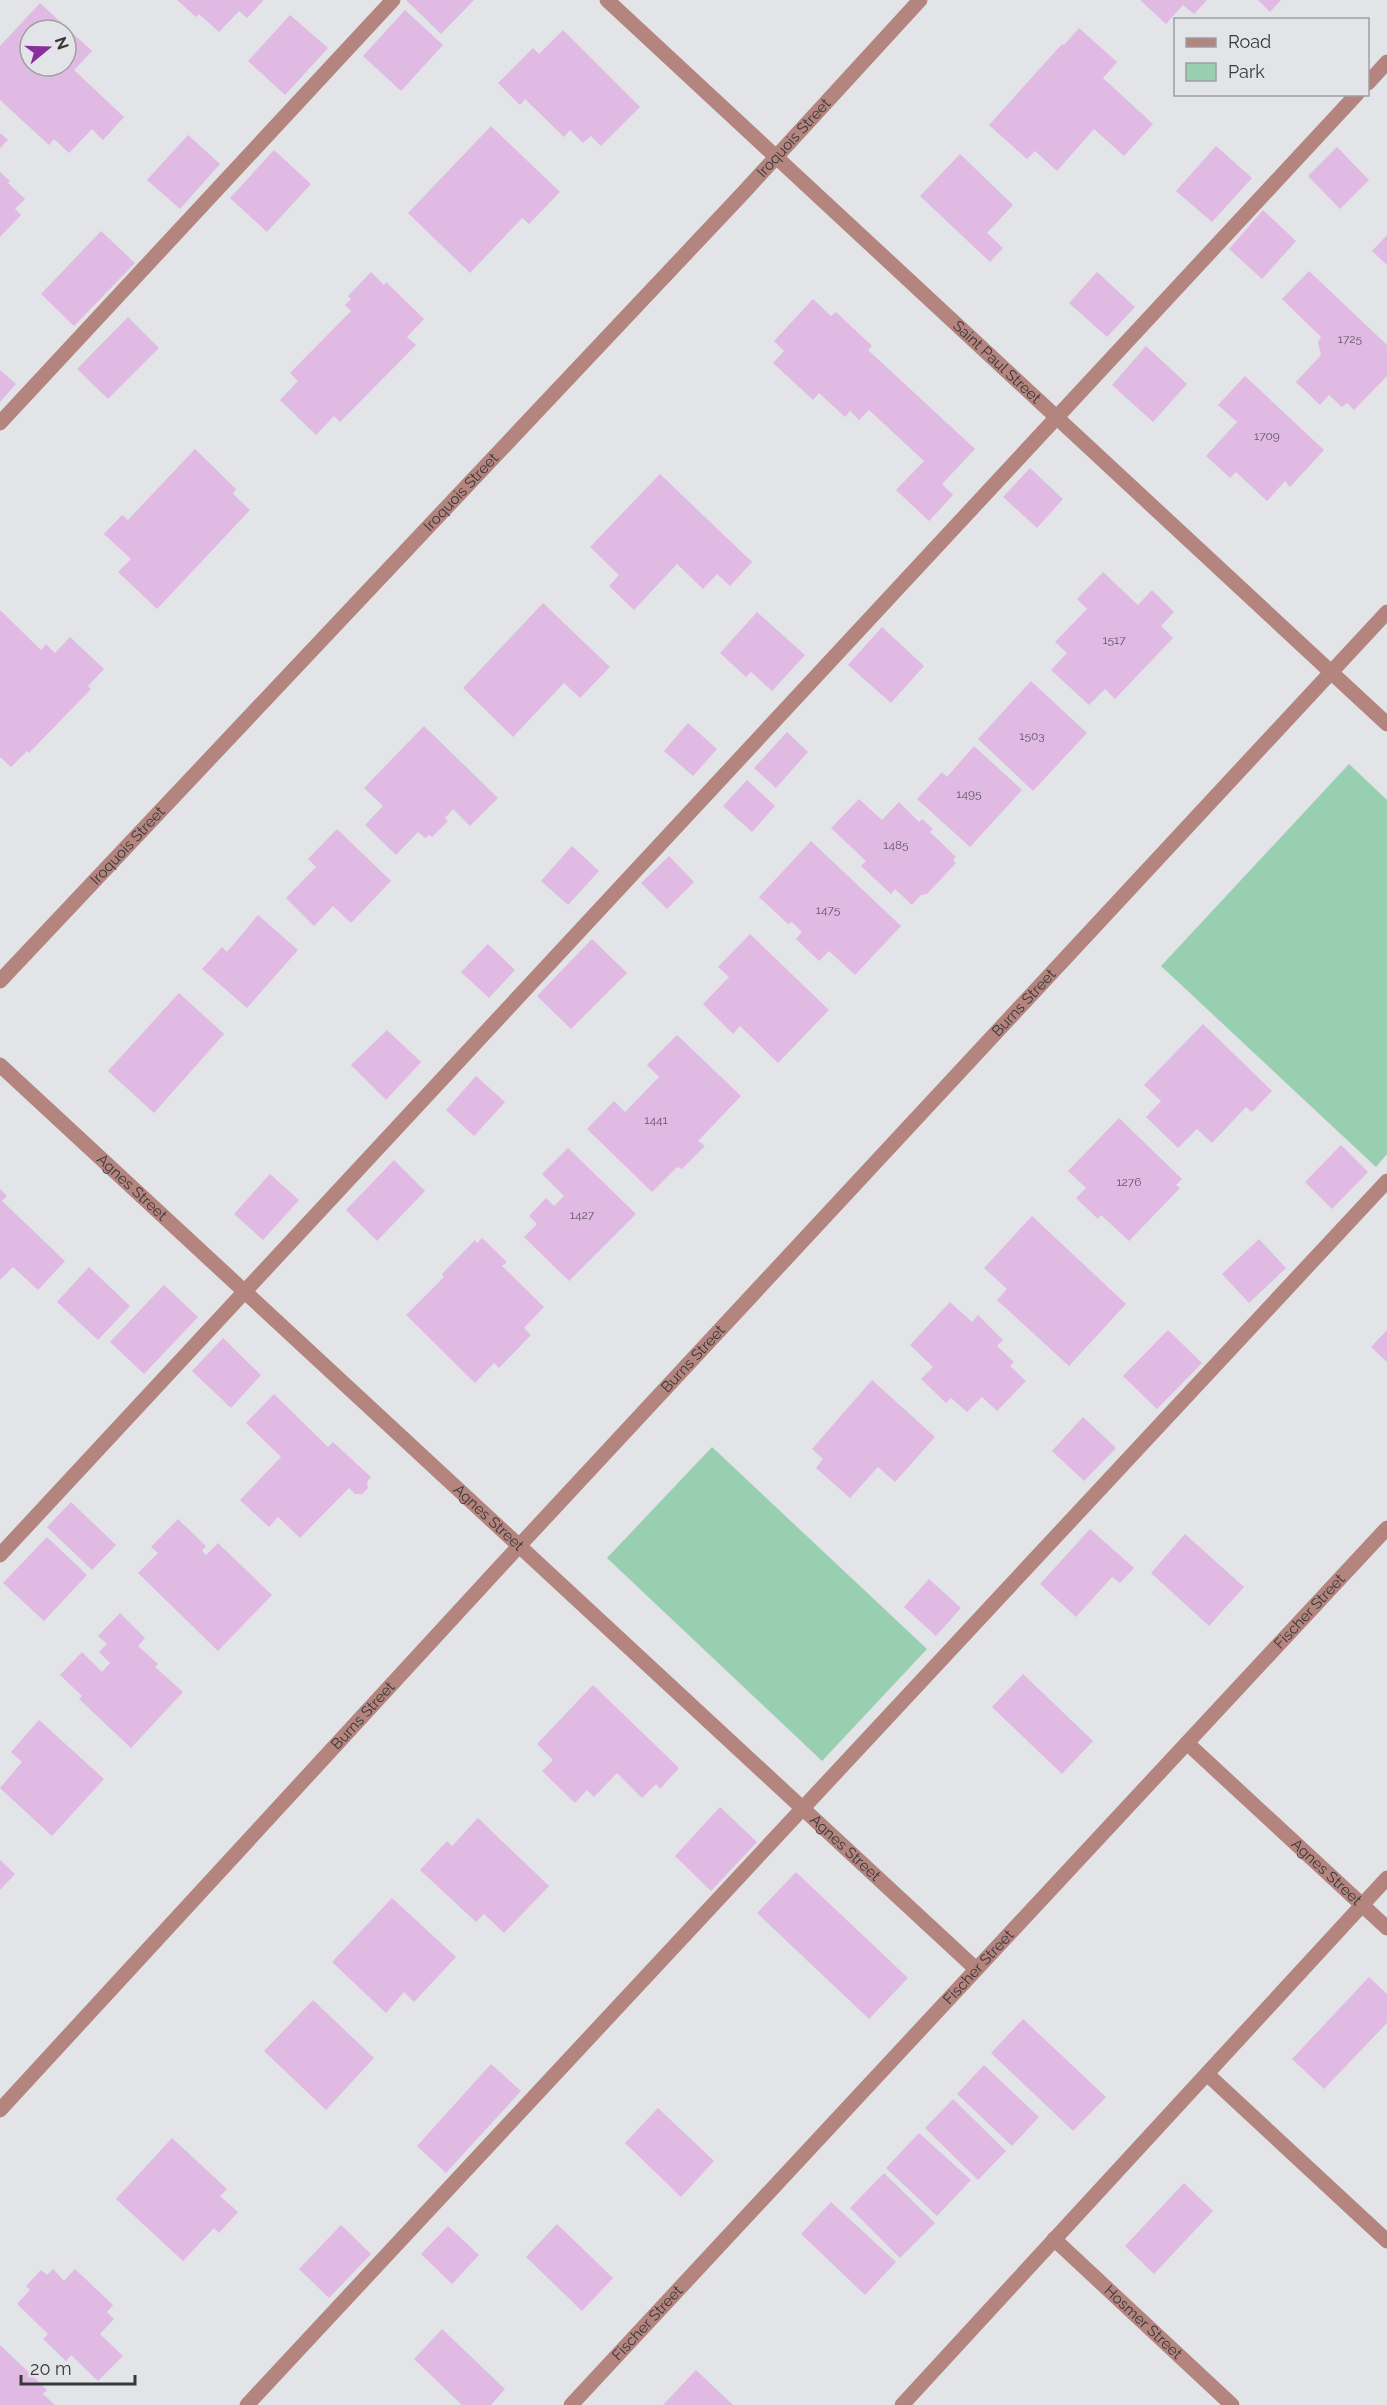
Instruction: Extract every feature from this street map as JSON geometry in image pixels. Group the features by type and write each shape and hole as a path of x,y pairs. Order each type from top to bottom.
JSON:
{"street":[{"path":"0,423 393,0"},
{"name":"Saint Paul Street","path":"607,0 1387,724"},
{"name":"Iroquois Street","path":"0,981 775,158 920,0"},
{"path":"1369,82 1387,62"},
{"path":"0,1554 1355,96"},
{"name":"Burns Street","path":"0,2110 519,1546 1387,612"},
{"name":"Agnes Street","path":"0,1065 976,1969"},
{"path":"247,2405 1387,1181"},
{"name":"Fischer Street","path":"571,2405 1387,1528"},
{"name":"Agnes Street","path":"1187,1743 1387,1928"},
{"path":"902,2405 1387,1878"},
{"path":"1207,2074 1387,2241"},
{"name":"Hosmer Street","path":"1054,2240 1232,2405"}],"green space":[{"path":"1349,764 1387,800 1387,1154 1376,1167 1161,966"},
{"path":"712,1447 927,1649 822,1761 607,1558"}],"building":[{"path":"177,0 263,1 247,18 239,11 219,32 199,14 196,17"},
{"path":"406,0 474,0 441,34"},
{"path":"1140,0 1207,0 1194,14 1183,5 1166,24"},
{"path":"1258,0 1281,0 1270,12"},
{"path":"40,3 56,18 26,18"},
{"path":"405,10 443,45 401,91 363,56"},
{"path":"290,15 328,48 285,95 248,61"},
{"path":"18,27 18,78 78,78 78,74 124,117 103,140 92,129 69,153 54,139 49,145 0,100 0,46"},
{"path":"1079,28 1117,62 1103,78 1153,124 1124,156 1094,129 1057,171 1035,151 1027,159 989,125"},
{"path":"563,30 640,107 601,146 591,136 583,143 570,130 564,137 525,99 520,105 498,83 533,48 539,54"},
{"path":"78,38 92,51 78,66"},
{"path":"491,126 560,192 529,224 522,218 470,273 408,213"},
{"path":"0,133 8,140 0,148"},
{"path":"188,135 220,164 180,209 147,180"},
{"path":"1216,146 1252,178 1212,222 1176,191"},
{"path":"1337,147 1369,180 1340,209 1308,176"},
{"path":"274,150 311,184 267,232 230,198"},
{"path":"960,154 1013,205 987,233 1003,248 990,262 920,196"},
{"path":"0,172 25,199 15,209 21,215 0,237"},
{"path":"1263,210 1296,241 1262,279 1229,249"},
{"path":"101,231 135,263 74,326 41,294"},
{"path":"1387,235 1387,265 1372,251"},
{"path":"1309,271 1387,345 1387,376 1354,410 1347,403 1342,407 1329,395 1320,405 1296,382 1321,355 1318,342 1321,337 1282,299"},
{"path":"371,272 384,285 386,282 424,319 407,337 416,345 340,422 334,416 316,435 280,400 298,381 290,373 351,311 345,305 351,299 348,296"},
{"path":"1097,272 1135,307 1107,337 1069,303"},
{"path":"813,299 831,316 836,312 872,346 868,350 975,449 942,484 953,495 929,521 896,490 924,461 869,410 859,420 850,411 845,417 819,393 813,400 773,363 784,351 774,341"},
{"path":"128,317 159,348 108,399 77,369"},
{"path":"1146,346 1187,384 1153,422 1112,385"},
{"path":"0,370 16,384 0,402"},
{"path":"1245,376 1324,450 1290,487 1285,481 1267,501 1236,472 1230,478 1206,456 1237,422 1218,405"},
{"path":"195,449 236,489 233,494 250,510 157,609 118,572 131,559 104,534 122,515 128,520"},
{"path":"1030,468 1063,499 1037,528 1003,497"},
{"path":"660,474 752,562 730,586 717,574 703,589 677,564 634,610 609,586 619,575 590,547"},
{"path":"1103,572 1138,605 1152,590 1174,612 1161,626 1173,638 1115,699 1105,689 1089,705 1051,670 1067,653 1055,642 1087,609 1077,599"},
{"path":"543,603 610,667 580,698 564,683 513,737 463,688"},
{"path":"0,610 41,650 46,644 55,653 70,637 104,669 88,686 91,689 29,753 27,751 11,767 0,757"},
{"path":"757,612 805,655 772,691 751,672 746,677 720,653"},
{"path":"882,627 924,666 891,703 848,665"},
{"path":"1031,681 1087,733 1033,791 978,739"},
{"path":"688,723 717,749 693,776 664,751"},
{"path":"424,726 498,798 470,826 453,809 445,818 448,821 432,837 429,835 425,838 418,832 396,855 365,825 383,806 364,788"},
{"path":"787,732 808,752 776,788 754,768"},
{"path":"974,746 1022,790 970,847 917,799 942,772 947,777"},
{"path":"747,780 775,806 752,832 723,806"},
{"path":"859,799 882,820 899,802 919,822 922,819 933,829 930,832 956,857 953,860 956,863 927,894 921,895 912,905 895,889 891,894 861,866 866,861 831,828"},
{"path":"337,829 391,881 351,923 333,906 314,926 286,898 316,867 308,859"},
{"path":"811,841 901,926 855,975 829,951 819,961 796,939 802,932 792,922 788,924 759,897"},
{"path":"572,846 599,871 568,905 541,881"},
{"path":"669,856 694,882 667,909 641,883"},
{"path":"258,915 298,950 247,1008 202,969 222,947 227,952"},
{"path":"750,934 829,1010 778,1063 740,1026 733,1034 703,1004 729,977 718,967"},
{"path":"592,939 627,973 571,1029 537,996"},
{"path":"488,944 515,970 489,998 461,972"},
{"path":"179,993 224,1034 154,1113 108,1071"},
{"path":"1203,1024 1272,1091 1252,1112 1246,1107 1212,1143 1197,1129 1178,1148 1146,1117 1161,1101 1144,1085"},
{"path":"387,1030 421,1062 386,1100 351,1065"},
{"path":"677,1035 741,1096 698,1141 705,1146 682,1169 677,1167 652,1192 587,1129 614,1101 625,1112 659,1077 647,1065"},
{"path":"476,1076 505,1102 474,1136 446,1110"},
{"path":"1119,1118 1182,1179 1176,1185 1180,1188 1129,1241 1101,1215 1098,1219 1076,1198 1086,1188 1068,1171"},
{"path":"1341,1145 1368,1172 1332,1209 1305,1182"},
{"path":"568,1148 636,1214 569,1281 524,1237 537,1224 529,1216 546,1198 554,1206 564,1196 542,1174"},
{"path":"394,1160 425,1191 377,1241 346,1210"},
{"path":"270,1174 299,1200 263,1240 234,1214"},
{"path":"0,1189 7,1196 2,1201 65,1261 38,1290 13,1267 0,1280"},
{"path":"1032,1216 1126,1304 1069,1366 997,1300 1007,1289 984,1268"},
{"path":"482,1238 507,1262 502,1266 544,1307 524,1328 531,1335 499,1368 494,1363 475,1383 406,1315 444,1277 442,1274 475,1240 477,1243"},
{"path":"1259,1239 1286,1268 1249,1303 1222,1274"},
{"path":"89,1267 130,1306 98,1340 57,1302"},
{"path":"164,1285 198,1317 144,1374 110,1342"},
{"path":"950,1302 972,1322 978,1315 1003,1340 997,1346 1014,1362 1010,1366 1026,1381 997,1411 982,1397 967,1412 951,1398 946,1403 921,1379 933,1367 910,1345"},
{"path":"1168,1330 1202,1363 1157,1409 1123,1376"},
{"path":"1387,1330 1387,1362 1371,1347"},
{"path":"223,1338 261,1375 231,1408 192,1371"},
{"path":"872,1380 935,1437 895,1482 878,1467 850,1498 816,1468 823,1459 812,1449"},
{"path":"274,1394 328,1447 333,1442 371,1477 367,1482 368,1488 362,1494 355,1494 349,1488 300,1538 278,1517 269,1527 240,1500 281,1457 246,1423"},
{"path":"1083,1417 1116,1448 1084,1481 1052,1451"},
{"path":"71,1502 116,1545 92,1570 47,1527"},
{"path":"178,1519 206,1546 202,1551 206,1555 218,1543 272,1595 218,1651 138,1573 158,1553 151,1547"},
{"path":"1090,1529 1134,1568 1120,1583 1112,1577 1076,1617 1040,1584"},
{"path":"1185,1534 1244,1587 1209,1626 1151,1573"},
{"path":"47,1537 87,1575 44,1621 3,1583"},
{"path":"929,1579 961,1608 936,1636 904,1607"},
{"path":"120,1613 145,1638 138,1646 158,1664 155,1667 183,1692 131,1748 79,1699 82,1696 60,1675 82,1652 102,1672 110,1663 99,1652 107,1644 98,1636"},
{"path":"1023,1674 1093,1741 1062,1774 992,1707"},
{"path":"593,1685 679,1768 660,1789 656,1784 642,1798 617,1773 594,1797 587,1790 575,1803 542,1771 553,1760 537,1744"},
{"path":"39,1720 104,1779 52,1836 0,1788 22,1762 11,1752"},
{"path":"720,1807 757,1842 711,1891 675,1856"},
{"path":"478,1818 549,1886 504,1933 484,1914 476,1922 420,1870 447,1841 452,1846"},
{"path":"0,1860 15,1874 0,1890"},
{"path":"796,1872 908,1978 869,2019 757,1913"},
{"path":"392,1898 456,1957 414,2002 404,1992 386,2013 332,1962"},
{"path":"1369,1977 1387,1994 1387,2023 1324,2089 1292,2059"},
{"path":"313,2000 374,2058 326,2110 264,2051"},
{"path":"1023,2019 1106,2097 1073,2131 991,2053"},
{"path":"491,2064 521,2091 446,2173 417,2146"},
{"path":"984,2065 1039,2117 1012,2146 957,2094"},
{"path":"953,2099 1006,2151 978,2180 925,2128"},
{"path":"658,2108 714,2161 681,2197 625,2143"},
{"path":"919,2133 971,2180 937,2216 886,2168"},
{"path":"172,2138 227,2189 220,2196 238,2212 219,2233 214,2228 183,2261 116,2199"},
{"path":"884,2173 935,2223 900,2258 850,2208"},
{"path":"1184,2183 1213,2211 1154,2274 1125,2246"},
{"path":"831,2202 896,2262 865,2295 801,2234"},
{"path":"557,2224 613,2278 582,2311 526,2257"},
{"path":"341,2225 371,2254 329,2298 299,2269"},
{"path":"448,2226 479,2255 452,2284 421,2254"},
{"path":"53,2269 64,2281 75,2269 113,2305 107,2312 114,2319 100,2334 123,2356 98,2381 71,2355 66,2361 43,2339 48,2334 17,2304 30,2290 26,2286 41,2270 47,2275"},
{"path":"442,2329 505,2389 491,2405 462,2405 414,2359"},
{"path":"0,2345 47,2390 43,2394 55,2405 0,2405"},
{"path":"696,2370 733,2405 663,2405"}]}
